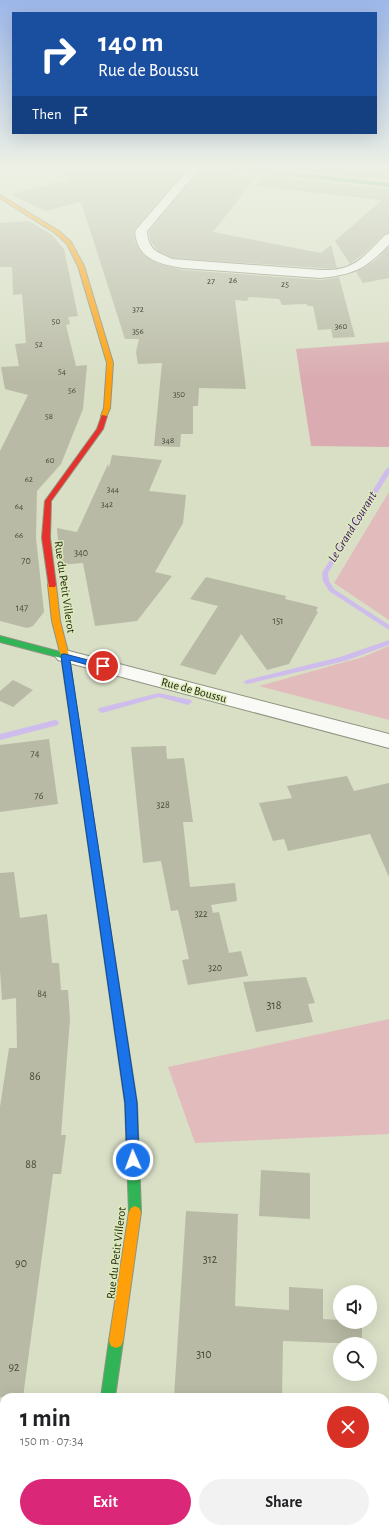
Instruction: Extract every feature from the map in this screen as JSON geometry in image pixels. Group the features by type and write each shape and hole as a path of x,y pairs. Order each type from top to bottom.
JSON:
{"street":[{"name":"Rue du Petit Villerot","path":"64,239 69,243 81,266 110,363 107,408 100,429 48,501 46,538 56,621 65,656 131,1103 135,1218 109,1393"},
{"path":"142,239 148,252 156,257 183,264 321,274 350,270 358,266 388,239"},
{"name":"Rue de Boussu","path":"0,639 389,741"}],"shaded area":[{"path":"389,342 389,447 311,446 296,349"},
{"path":"389,492 389,620 334,583"},
{"path":"389,646 389,720 259,686 363,657"},
{"path":"389,1019 389,1134 195,1143 168,1067"}],"building":[{"path":"0,239 55,239 64,249 78,316 68,317 70,324 66,325 76,366 87,365 83,409 61,464 37,491 36,538 44,612 33,626 27,628 0,621 0,451 28,395 5,389 1,367 19,366 15,344 26,343 22,294 13,295 12,267 0,267"},
{"path":"93,239 135,239 144,255 157,263 183,270 321,280 339,277 355,337 333,338 331,329 318,330 313,306 308,306 306,304 282,305 279,299 249,297 247,301 235,300 246,389 199,388 198,406 193,406 193,434 181,434 180,447 154,446 162,363 138,364 136,352 139,339 125,339"},
{"path":"150,239 247,239 321,253 331,245 337,268 172,258 158,251 151,242"},
{"path":"338,239 379,239 365,253 350,264 335,241"},
{"path":"389,247 389,278 363,283 356,272 374,261"},
{"path":"112,455 162,460 149,491 186,495 183,523 155,572 172,576 137,621 95,626 83,563 60,565 57,528 77,532 108,464 109,468"},
{"path":"206,577 286,596 285,599 318,607 316,611 318,612 289,664 267,670 241,634 215,675 180,665 218,606 190,599"},
{"path":"13,680 33,690 13,707 0,701 0,691"},
{"path":"49,739 58,804 0,812 0,745"},
{"path":"166,746 167,759 184,758 193,822 183,822 190,887 235,883 237,901 211,905 213,913 219,912 229,953 241,951 248,976 188,985 182,960 189,959 178,910 171,911 161,861 143,863 131,747"},
{"path":"347,776 354,791 389,783 389,877 370,834 288,851 284,839 273,841 259,803 292,798 287,786"},
{"path":"14,872 20,918 47,914 52,963 59,963 61,990 68,990 70,1019 61,1135 66,1135 61,1174 53,1174 24,1393 0,1393 0,1107 9,1048 17,1048 16,998 2,1000 0,971 0,873"},
{"path":"306,977 315,1003 308,1004 313,1022 256,1032 243,982"},
{"path":"261,1170 310,1173 310,1219 259,1216"},
{"path":"186,1211 238,1214 235,1306 289,1310 289,1287 323,1289 323,1319 333,1320 333,1329 362,1329 362,1337 333,1337 333,1343 283,1341 282,1393 174,1393"}],"waterway":[{"name":"Le Grand Courant","path":"389,469 325,573 326,581 331,590 389,628"},
{"name":"Le Grand Courant","path":"247,682 342,659 389,642"},
{"path":"102,710 159,695 188,702"},
{"name":"Le Grand Courant","path":"0,737 55,723"}],"traffic: fast":[{"path":"0,639 65,656"},
{"path":"75,724 131,1103 135,1212"},
{"path":"109,1393 116,1341"}],"traffic: slow":[{"path":"64,239 69,243 81,266 110,363 107,408 104,416"},
{"path":"52,585 56,621 65,656 75,724"},
{"path":"116,1341 135,1212"}],"traffic: jam":[{"path":"52,585 46,538 48,501 100,429 104,416"}],"route":[{"path":"103,666 65,656 131,1103 133,1160"}]}
